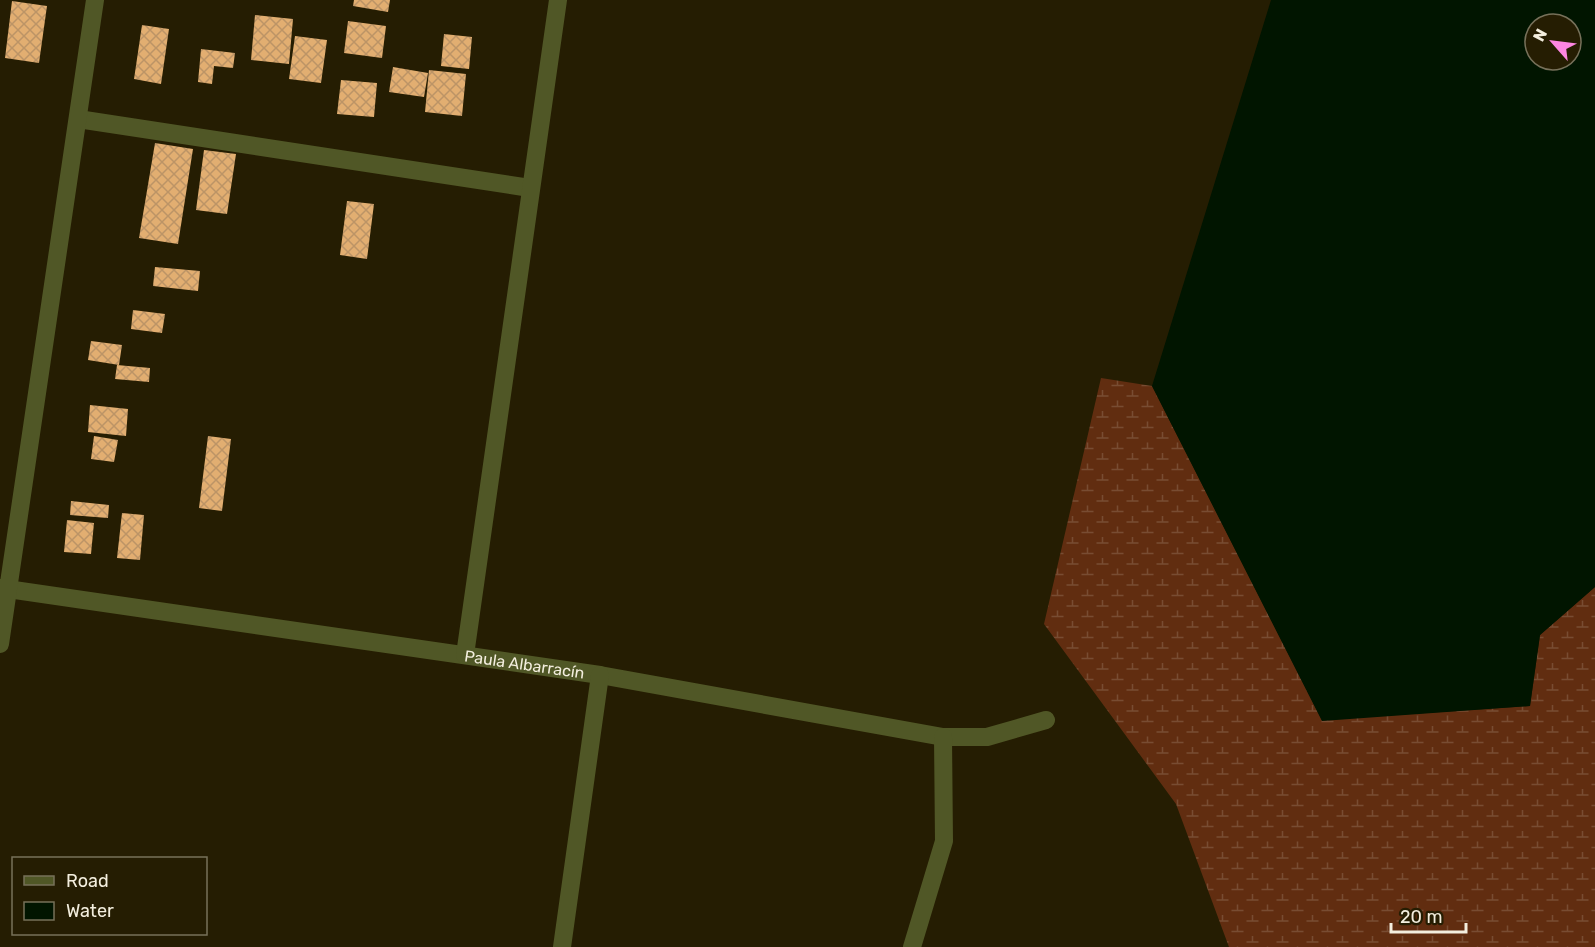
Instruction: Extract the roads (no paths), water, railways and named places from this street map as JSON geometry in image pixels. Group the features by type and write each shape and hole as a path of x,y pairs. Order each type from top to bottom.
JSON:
{"street":[{"path":"0,644 4,589 95,0"},
{"path":"465,655 558,0"},
{"path":"78,119 530,188"},
{"name":"Paula Albarracín","path":"4,589 600,675 943,737 987,737 1046,720"},
{"path":"562,947 600,675"},
{"path":"912,947 944,841 943,737"}],"water":[{"path":"1271,0 1595,0 1595,587 1540,635 1530,706 1322,721 1152,386"}]}
